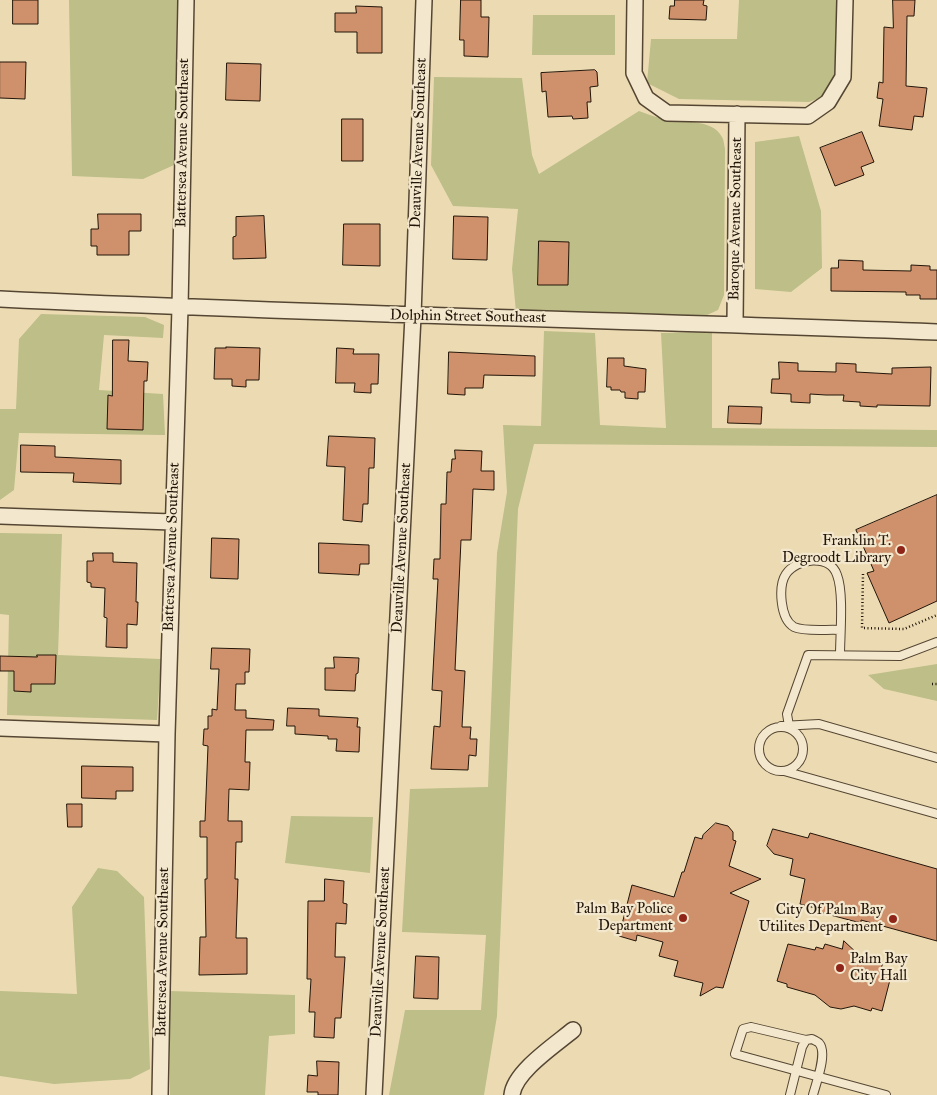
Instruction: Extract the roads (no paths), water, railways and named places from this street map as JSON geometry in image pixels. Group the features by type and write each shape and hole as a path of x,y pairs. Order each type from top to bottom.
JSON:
{"street":[{"name":"Battersea Avenue Southeast","path":"160,1095 172,522 180,308 186,0"},
{"name":"Deauville Avenue Southeast","path":"374,1095 414,316 424,0"},
{"path":"635,0 634,73 646,98 667,112 808,116 828,102 843,77 844,0"},
{"name":"Baroque Avenue Southeast","path":"735,324 737,114"},
{"name":"Dolphin Street Southeast","path":"0,300 414,316 735,324 937,332"},
{"path":"0,516 172,522"},
{"path":"0,728 167,734"},
{"path":"512,1095 513,1088 530,1066 572,1030"}],"lane":[{"path":"840,630 802,629 788,621 782,604 783,584 786,574 797,564 820,561 831,565 837,574 840,587 840,630 840,655"},
{"path":"785,726 787,714 808,655 900,656 937,642"},
{"path":"937,758 819,724 785,726 771,729 763,736 759,746 760,756 764,763 776,771 784,771 937,814"},
{"path":"784,771 798,764 804,750 800,737 792,729 785,726"},
{"path":"813,1095 817,1078 821,1064 822,1050 819,1042 812,1038 806,1040 750,1027 744,1029 736,1054 817,1078 886,1095"},
{"path":"790,1095 806,1040"}],"place":[{"name":"Franklin T. Degroodt Library","path":"901,550"},
{"name":"Palm Bay Police Department","path":"683,918"},
{"name":"City Of Palm Bay Utilites Department","path":"893,919"},
{"name":"Palm Bay City Hall","path":"840,968"}]}
